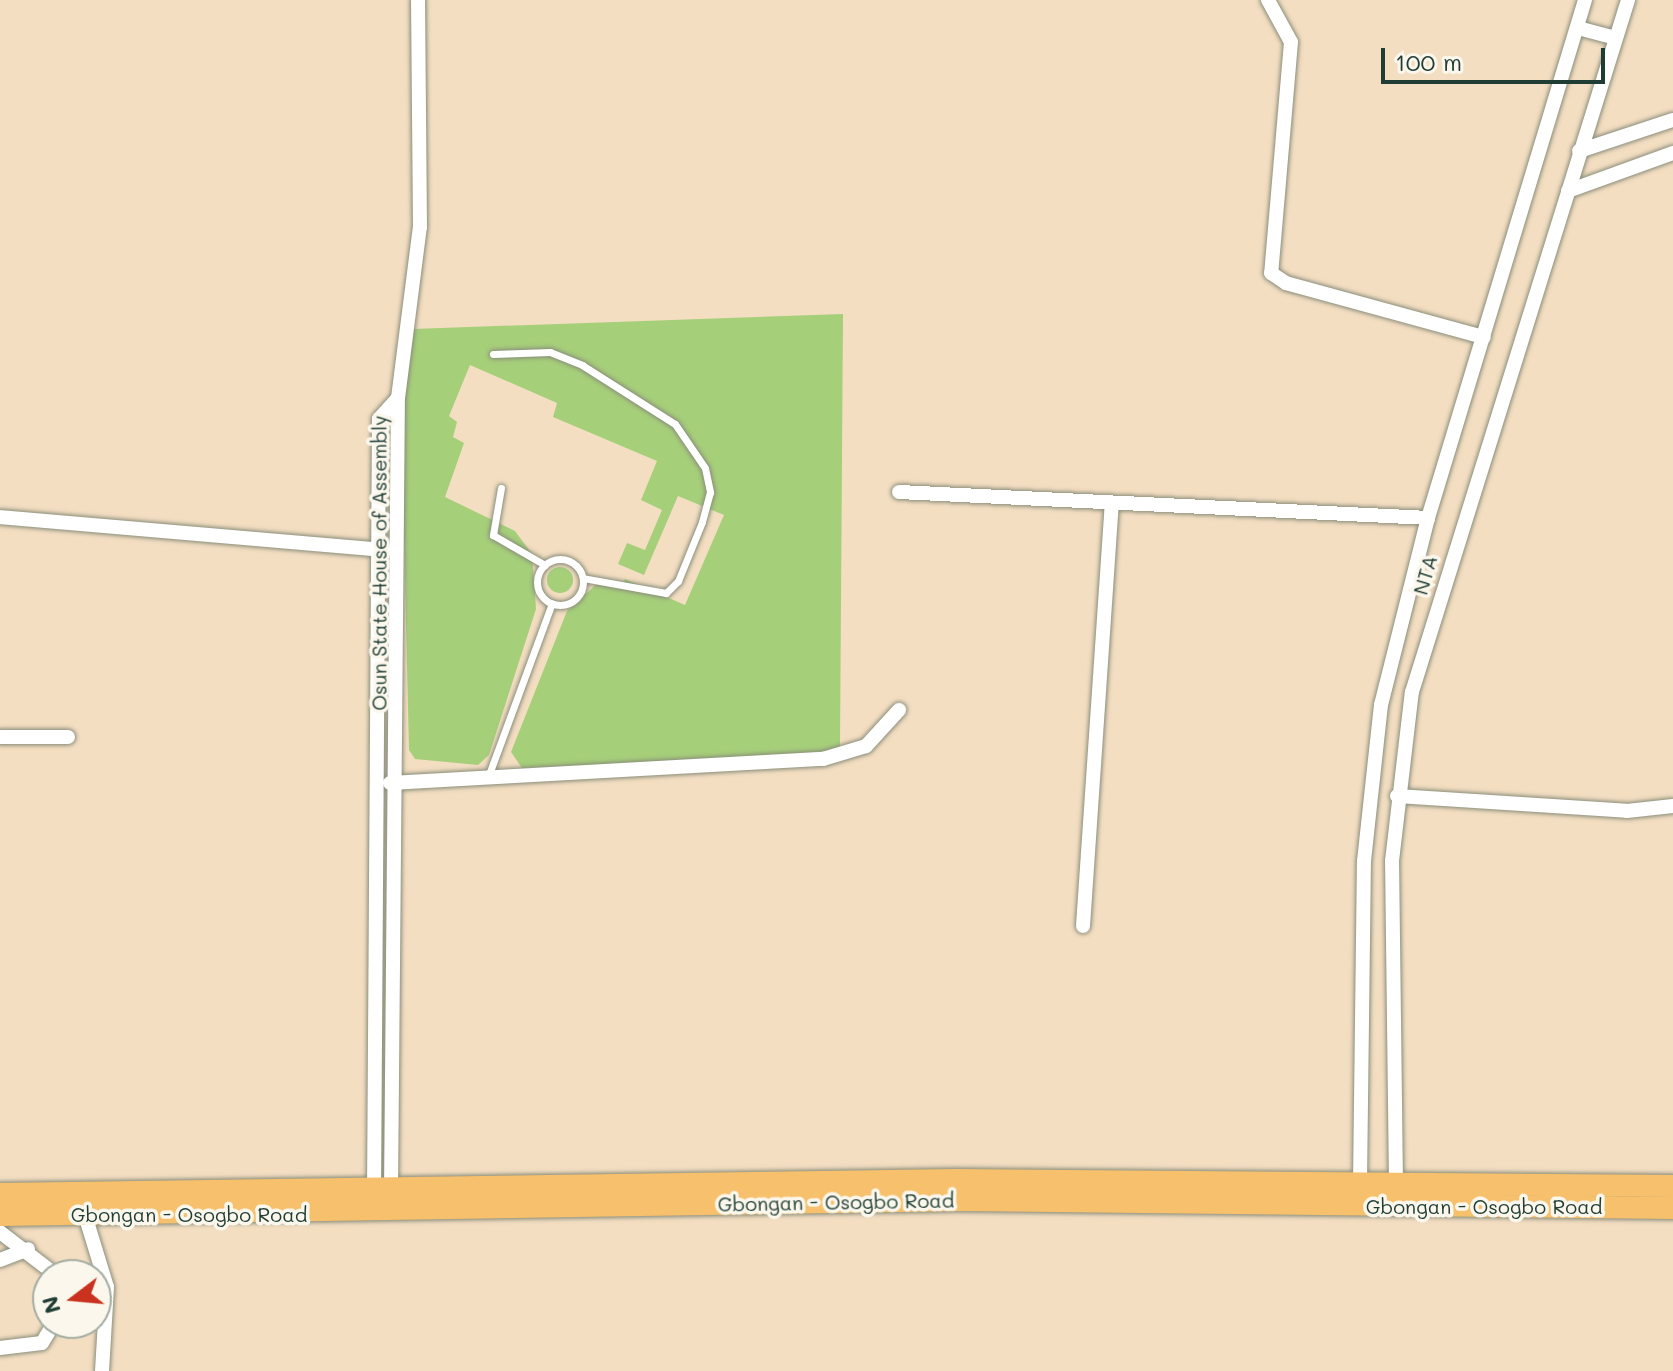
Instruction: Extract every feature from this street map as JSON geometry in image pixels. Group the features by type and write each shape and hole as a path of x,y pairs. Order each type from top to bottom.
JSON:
{"main road":[{"name":"Gbongan - Osogbo Road","path":"0,1215 85,1215 956,1180 1673,1186"},
{"name":"Gbongan - Osogbo Road","path":"0,1194 382,1203 960,1200 1673,1208"}],"street":[{"path":"398,398 420,227 418,0"},
{"path":"1268,0 1291,42 1271,273 1286,283 1484,337"},
{"path":"1360,1184 1372,758 1428,518 1585,0"},
{"name":"NTA","path":"1396,1184 1397,796 1412,692 1628,0"},
{"path":"1578,28 1616,38"},
{"path":"1579,151 1673,120"},
{"path":"1568,191 1673,153"},
{"name":"Osun State House of Assembly","path":"382,1203 379,419 398,398"},
{"name":"Osun State House of Assembly","path":"382,1203 399,783 398,398"},
{"path":"899,492 1112,504 1218,503 1428,518"},
{"path":"1083,926 1112,504"},
{"path":"0,517 397,552"},
{"path":"379,782 838,757 866,746 899,710"},
{"path":"0,737 68,737"},
{"path":"1397,796 1627,811 1673,806"},
{"path":"85,1215 95,1259"},
{"path":"0,1232 28,1249 38,1259"},
{"path":"0,1260 28,1249"},
{"path":"0,1348 42,1343 44,1339"},
{"path":"102,1339 102,1371"}],"lane":[{"path":"493,354 550,352 582,365 675,424 705,468 710,492 702,522 678,581 666,593 583,578 566,560 545,565 493,535 501,488"},
{"path":"545,565 538,587 552,603"},
{"path":"552,603 573,601 583,578"},
{"path":"488,777 552,603"}],"green space":[{"path":"843,314 840,747 815,757 522,768 511,752 567,611 602,579 621,588 625,579 685,605 724,515 678,496 644,575 618,564 627,543 645,550 662,510 641,500 657,461 553,417 557,403 470,365 449,416 457,422 453,437 464,443 445,497 515,531 532,554 536,609 489,755 478,765 415,759 409,750 401,407 413,329"},
{"path":"560,567 569,571 573,580 569,589 560,593 551,589 547,580 551,571"}]}
